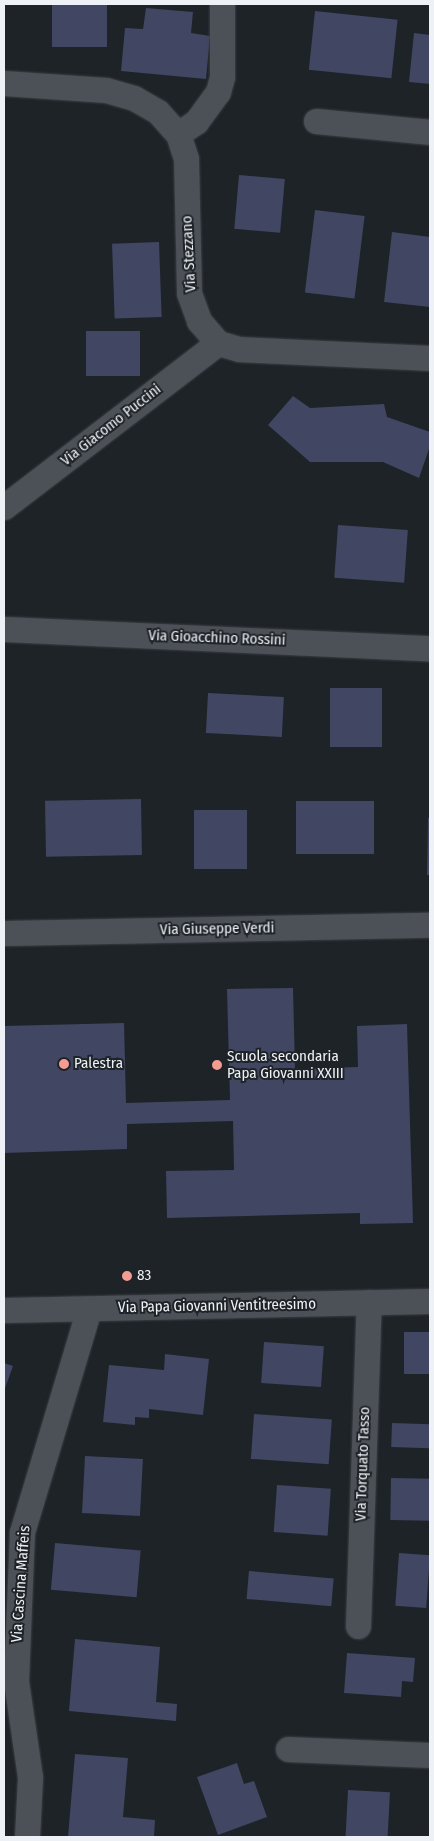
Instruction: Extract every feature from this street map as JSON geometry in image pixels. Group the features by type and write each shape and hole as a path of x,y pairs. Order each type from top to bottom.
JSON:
{"street":[{"path":"178,134 196,122 218,92 222,77 222,4"},
{"name":"Via Stezzano","path":"4,83 106,90 134,98 158,112 178,134 186,159 189,293 199,321 218,343"},
{"path":"316,121 430,132"},
{"path":"218,343 239,349 430,358"},
{"name":"Via Giacomo Puccini","path":"4,508 218,343"},
{"name":"Via Gioacchino Rossini","path":"4,629 430,648"},
{"name":"Via Giuseppe Verdi","path":"4,933 430,925"},
{"name":"Via Papa Giovanni Ventitreesimo","path":"4,1310 430,1301"},
{"name":"Via Torquato Tasso","path":"358,1626 369,1302"},
{"name":"Via Cascina Maffeis","path":"28,1837 30,1777 10,1682 22,1532 89,1309"},
{"path":"288,1749 430,1755"}],"building":[{"path":"52,4 107,4 107,47 52,47"},
{"path":"146,8 193,12 191,33 210,36 206,79 121,71 125,28 143,29"},
{"path":"315,11 398,20 391,78 309,70"},
{"path":"414,33 430,35 430,84 409,82"},
{"path":"239,175 285,179 280,233 234,229"},
{"path":"315,210 365,216 355,298 305,292"},
{"path":"392,232 430,237 430,307 384,302"},
{"path":"159,242 162,317 115,319 112,244"},
{"path":"86,331 140,331 140,376 86,376"},
{"path":"293,396 310,408 384,404 387,417 430,432 430,446 419,478 383,462 310,462 268,425"},
{"path":"338,525 408,530 404,583 334,578"},
{"path":"330,688 382,688 382,747 330,747"},
{"path":"208,693 284,697 282,737 206,733"},
{"path":"141,799 142,855 46,857 45,801"},
{"path":"296,801 374,801 374,854 296,854"},
{"path":"194,810 247,810 247,869 194,869"},
{"path":"428,818 430,818 430,875 427,875"},
{"path":"293,988 295,1069 358,1067 357,1026 407,1024 413,1223 360,1224 360,1213 167,1218 166,1171 234,1170 233,1121 127,1124 127,1149 4,1153 4,1026 124,1023 126,1103 230,1100 227,989"},
{"path":"404,1332 430,1332 430,1374 404,1374"},
{"path":"264,1342 324,1346 321,1387 261,1383"},
{"path":"165,1354 209,1359 203,1415 149,1409 149,1418 135,1417 135,1425 103,1422 109,1365 164,1370"},
{"path":"4,1363 13,1366 4,1391"},
{"path":"254,1414 332,1419 329,1464 251,1459"},
{"path":"392,1423 430,1424 429,1448 391,1447"},
{"path":"85,1456 143,1459 140,1516 82,1513"},
{"path":"391,1478 430,1479 429,1521 390,1520"},
{"path":"277,1485 331,1489 328,1536 274,1532"},
{"path":"55,1543 141,1550 137,1597 51,1590"},
{"path":"399,1553 430,1555 426,1608 395,1606"},
{"path":"249,1571 334,1578 331,1606 247,1599"},
{"path":"75,1639 160,1647 156,1702 177,1704 176,1721 69,1711"},
{"path":"347,1653 415,1658 413,1682 402,1681 401,1697 344,1693"},
{"path":"75,1754 128,1758 123,1817 155,1820 154,1837 68,1837"},
{"path":"237,1763 244,1784 254,1781 267,1817 218,1835 197,1777"},
{"path":"348,1790 390,1792 388,1837 346,1837"}],"place":[{"name":"Palestra","path":"64,1064"},
{"name":"Scuola secondaria Papa Giovanni XXIII","path":"217,1065"},
{"name":"83","path":"127,1276"}]}
